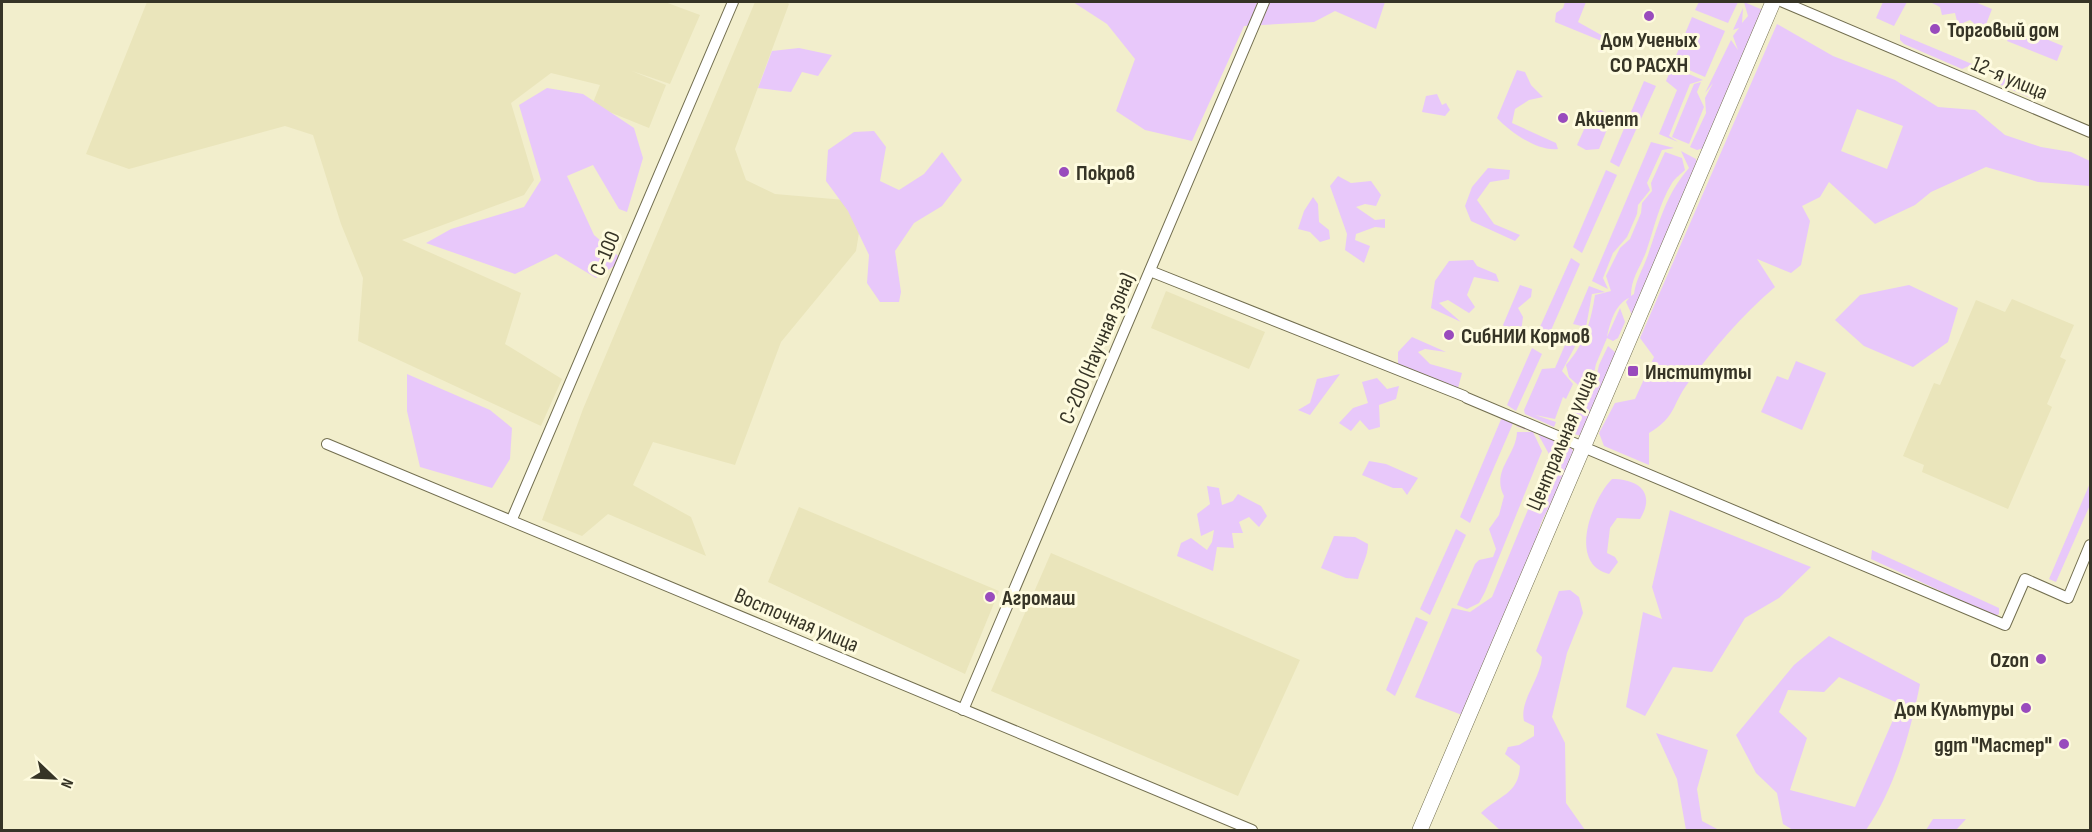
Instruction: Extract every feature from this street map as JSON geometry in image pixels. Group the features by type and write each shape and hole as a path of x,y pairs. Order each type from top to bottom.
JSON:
{"main road":[{"name":"Центральная улица","path":"1420,831 1773,2"}],"street":[{"name":"С-100","path":"512,519 732,2"},
{"name":"С-200 (Научная зона)","path":"963,710 1264,2"},
{"name":"12-я улица","path":"1783,2 2091,132"},
{"path":"1150,271 1466,397 2005,625 2025,579 2068,598 2091,545"},
{"name":"Восточная улица","path":"327,444 512,519 1252,831"}],"shaded area":[{"path":"147,2 665,2 700,15 670,84 632,71 666,85 649,128 592,105 600,85 551,73 511,103 534,180 524,195 402,240 521,293 505,344 562,379 541,426 358,341 363,278 341,224 313,135 285,126 129,169 86,154"},
{"path":"755,2 787,2 789,4 735,149 746,180 775,194 845,200 865,197 856,251 781,342 735,465 653,442 633,485 691,517 706,556 608,514 582,536 542,520 583,409"},
{"path":"1073,2 1385,2 1376,29 1335,11 1314,22 1244,26 1192,141 1145,130 1116,111 1135,59 1107,24"},
{"path":"1565,2 1586,2 1578,22 1603,36 1604,42 1555,22 1556,13 1563,8"},
{"path":"1699,2 1738,2 1728,23 1695,10"},
{"path":"1744,2 1763,10 1704,148 1697,150 1690,147 1706,113 1705,98 1713,83 1705,93 1731,40 1738,50 1733,36 1739,28 1733,30 1743,8 1742,23 1748,16"},
{"path":"1883,2 1907,2 1894,26 1876,18"},
{"path":"1930,2 1975,2 1992,9 1980,40 1974,38 1977,26 1970,20 1958,25 1955,13 1942,15 1940,7"},
{"path":"1692,17 1725,31 1705,77 1673,63"},
{"path":"1777,24 1833,56 1895,80 1938,107 1975,110 2005,135 2041,147 2071,152 2090,161 2090,186 2038,182 1986,167 1931,192 1915,205 1875,224 1829,182 1820,197 1802,206 1810,221 1801,265 1791,273 1757,259 1775,287 1718,344 1688,383 1669,416 1649,433 1649,465 1604,446 1599,433 1615,403 1635,399 1654,357 1640,338","holes":["1857,109 1903,126 1887,169 1841,151"]},
{"path":"2014,26 2063,46 2057,61 2007,41"},
{"path":"1900,34 1972,64 1962,69 1904,44 1900,40"},
{"path":"799,48 832,55 818,76 802,72 791,92 758,88 772,51"},
{"path":"1672,67 1703,80 1690,84 1669,136 1678,142 1659,134 1677,90 1666,81"},
{"path":"1517,70 1525,72 1531,85 1543,97 1529,100 1515,109 1512,123 1556,143 1558,149 1533,144 1517,135 1497,118"},
{"path":"1997,75 2042,95 2033,99 2001,85 1997,82"},
{"path":"1644,81 1656,86 1619,167 1610,162"},
{"path":"1701,82 1697,92 1704,107 1689,144 1672,137 1694,84"},
{"path":"547,88 583,94 634,128 643,158 627,212 619,209 593,165 567,176 594,235 623,260 596,278 556,254 515,274 426,243 451,229 524,207 541,180 519,105"},
{"path":"1437,94 1442,105 1446,103 1450,110 1445,116 1422,112 1426,96"},
{"path":"1601,110 1612,117 1599,149 1586,150 1577,145 1591,114"},
{"path":"874,131 886,147 880,181 899,190 924,174 942,152 962,180 942,206 914,223 895,251 901,292 899,302 880,302 867,283 869,255 848,211 826,181 828,150 854,132"},
{"path":"1651,142 1674,148 1662,150 1647,183 1650,190 1638,205 1637,214 1627,237 1613,253 1603,278 1608,289 1592,281"},
{"path":"1681,151 1696,159 1697,164 1632,315 1626,302 1629,298 1614,314 1607,337 1620,308 1625,322 1618,338 1613,341 1607,338 1596,364 1591,387 1585,391 1569,377 1566,365 1586,333 1595,295 1611,291 1606,276 1620,248 1630,239 1641,213 1642,203 1652,191 1651,183 1665,152 1682,158 1685,170 1673,181 1667,191 1646,252 1634,278 1631,296 1634,294 1664,209 1674,188 1689,168"},
{"path":"1488,168 1510,170 1509,179 1490,182 1477,200 1494,224 1520,235 1515,241 1471,221 1465,206 1472,187"},
{"path":"1606,170 1617,175 1582,253 1573,247"},
{"path":"1338,176 1351,183 1371,181 1381,195 1376,206 1365,204 1356,207 1375,220 1385,219 1385,228 1375,227 1356,234 1355,240 1370,246 1364,263 1345,250 1347,234 1330,186"},
{"path":"1313,197 1318,204 1319,222 1329,230 1330,239 1320,242 1310,232 1298,229 1304,211"},
{"path":"1571,258 1580,264 1545,344 1535,338"},
{"path":"1473,260 1477,266 1496,274 1499,282 1474,277 1467,295 1475,307 1469,313 1448,300 1439,303 1461,322 1431,308 1435,281 1449,261"},
{"path":"1520,285 1532,289 1531,297 1518,308 1523,317 1521,332 1512,335 1503,325"},
{"path":"1909,285 1958,308 1948,342 1913,367 1864,346 1835,320 1860,295"},
{"path":"1589,286 1605,292 1592,294 1586,327 1573,324"},
{"path":"1166,291 1265,332 1249,369 1151,328"},
{"path":"2012,299 2074,325 2060,357 2066,360 2047,404 2052,407 2008,509 1922,472 1924,465 1903,456 1934,383 1940,385 1976,300 2005,312"},
{"path":"1571,331 1581,335 1562,371 1573,384 1566,399 1563,397 1555,419 1535,415 1556,422 1554,427 1525,414 1524,410 1542,369 1555,368"},
{"path":"1412,337 1446,352 1425,349 1418,352 1430,364 1462,373 1458,388 1398,364 1398,352"},
{"path":"1608,346 1617,354 1581,436 1561,430 1579,390 1584,395 1594,388 1599,365"},
{"path":"1532,348 1542,354 1516,411 1507,405"},
{"path":"1796,361 1826,373 1802,430 1761,412 1777,376 1788,380"},
{"path":"407,374 490,410 512,428 510,459 492,488 420,467 407,411"},
{"path":"1340,374 1310,415 1298,410 1310,403 1317,379"},
{"path":"1377,378 1387,389 1399,386 1396,399 1379,405 1380,427 1369,430 1360,420 1351,431 1339,423 1353,408 1368,403 1362,382"},
{"path":"1502,417 1514,421 1470,523 1460,517"},
{"path":"1522,424 1571,447 1574,453 1565,478 1541,523 1537,545 1462,715 1415,697 1452,608 1470,612 1492,597 1550,456 1538,434 1533,432 1542,451 1485,592 1479,603 1467,609 1457,605 1475,564 1479,560 1493,557 1496,549 1489,529 1499,515 1504,496 1500,479 1502,471 1513,449 1517,432 1532,432 1516,426"},
{"path":"1369,461 1386,464 1418,478 1407,495 1402,488 1393,488 1362,475"},
{"path":"1612,479 1637,485 1642,489 1646,502 1640,519 1617,518 1610,528 1607,553 1615,557 1618,562 1609,574 1596,568 1589,558 1586,545 1591,515 1604,488"},
{"path":"2090,483 2090,505 2056,582 2049,579"},
{"path":"1207,486 1219,488 1222,505 1233,501 1238,494 1261,506 1267,516 1259,527 1249,517 1239,522 1243,533 1232,533 1234,548 1217,547 1213,571 1177,556 1181,543 1191,538 1207,550 1212,542 1214,530 1201,536 1197,514 1210,504"},
{"name":"Агромаш","path":"799,507 999,591 965,674 768,582"},
{"path":"1670,510 1811,567 1779,598 1745,618 1712,672 1673,667 1645,716 1626,707 1643,612 1662,619 1652,587"},
{"path":"1456,529 1466,535 1430,615 1420,609"},
{"path":"1334,536 1355,537 1368,544 1358,579 1346,578 1321,568"},
{"path":"1872,550 1999,608 1999,614 1995,616 1871,559"},
{"path":"1051,553 1300,660 1238,796 991,691"},
{"path":"1570,590 1579,597 1583,613 1567,653 1552,717 1565,743 1566,803 1585,830 1500,830 1481,813 1512,789 1516,783 1520,766 1505,754 1508,747 1519,745 1534,736 1534,726 1524,721 1523,713 1527,697 1541,665 1542,657 1536,651 1559,591"},
{"path":"1416,617 1428,622 1395,696 1386,690"},
{"path":"1829,636 1920,684 1893,779 1866,830 1793,830 1783,824 1777,793 1756,773 1736,735 1794,665","holes":["1839,677 1900,704 1855,807 1790,790 1807,738 1779,712 1788,690 1824,692"]},
{"path":"1656,733 1708,750 1697,789 1702,821 1719,830 1686,830 1677,779"},
{"path":"1933,819 1966,819 1956,830 1926,830"}],"place":[{"name":"Дом Ученых СО РАСХН","path":"1649,16"},
{"name":"Торговый дом","path":"1935,29"},
{"name":"Акцепт","path":"1563,118"},
{"name":"Покров","path":"1064,172"},
{"name":"СибНИИ Кормов","path":"1449,335"},
{"name":"Институты","path":"1633,371"},
{"name":"Агромаш","path":"990,597"},
{"name":"Ozon","path":"2041,659"},
{"name":"Дом Культуры","path":"2026,708"},
{"name":"ддт \"Мастер\"","path":"2064,744"}]}
